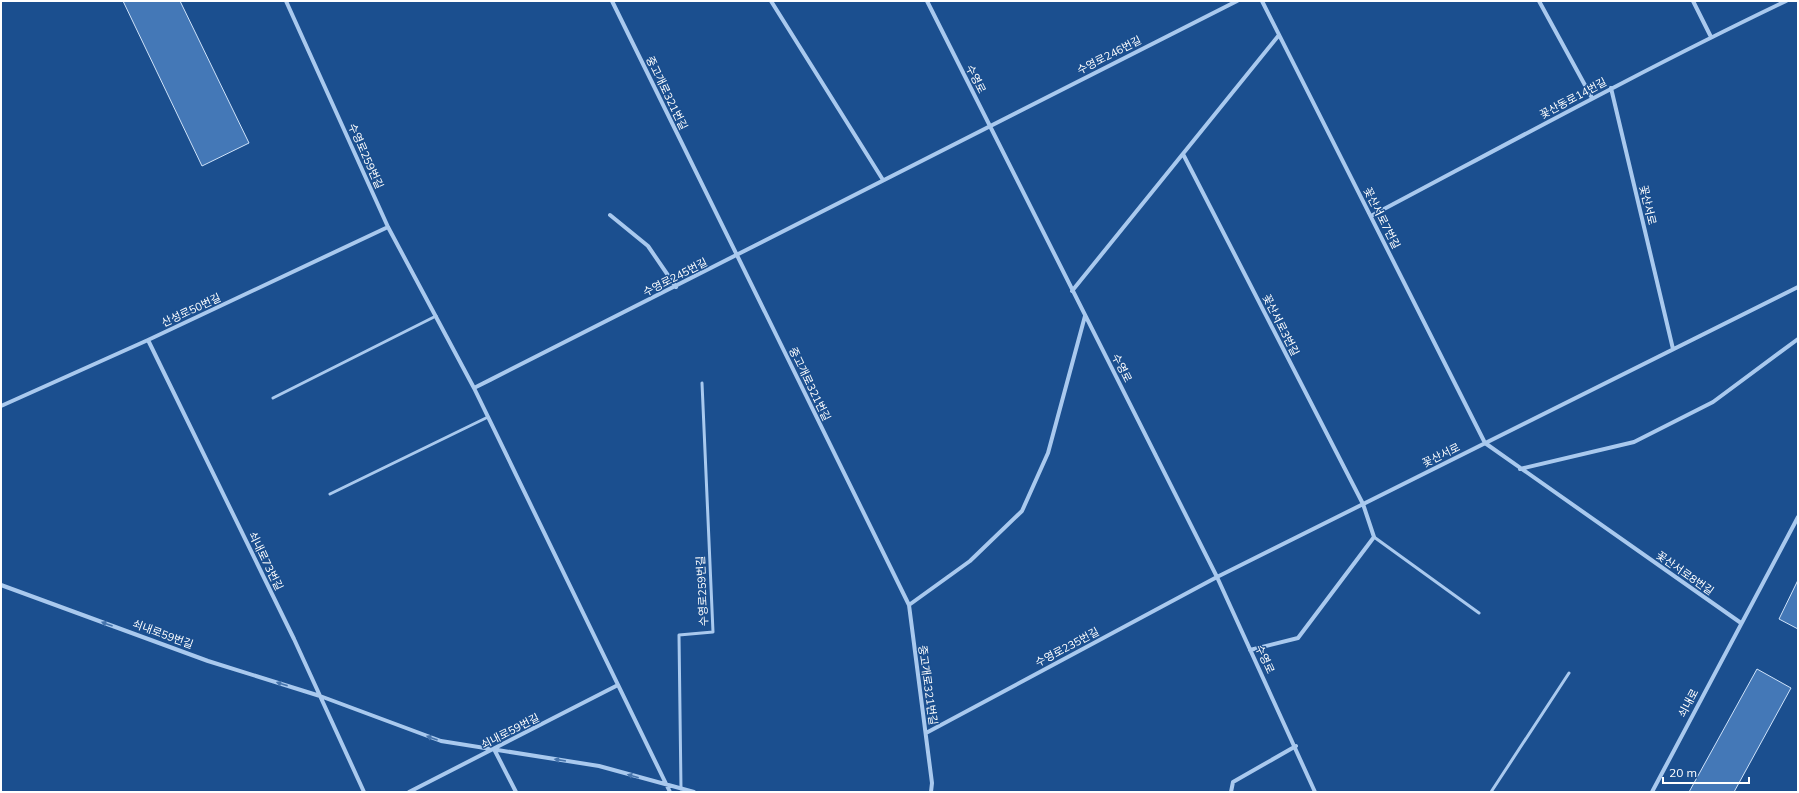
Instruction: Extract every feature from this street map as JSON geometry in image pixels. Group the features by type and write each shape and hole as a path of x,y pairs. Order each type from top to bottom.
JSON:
{"street":[{"name":"수영로259번길","path":"286,1 388,227 474,388 670,792"},
{"name":"중고개로321번길","path":"612,1 909,605 932,783 931,792"},
{"path":"771,1 883,180"},
{"name":"수영로","path":"927,1 1217,577 1316,792"},
{"name":"수영로246번길","path":"989,125 1237,1"},
{"name":"꽃산서로7번길","path":"1262,1 1372,216 1485,444"},
{"path":"1539,1 1592,98"},
{"path":"1693,1 1712,37"},
{"name":"꽃산동로14번길","path":"1372,216 1611,88 1786,1"},
{"path":"1072,291 1279,35"},
{"name":"꽃산서로","path":"1611,88 1673,349"},
{"name":"수영로245번길","path":"474,388 738,256 989,125"},
{"name":"꽃산서로3번길","path":"1183,154 1363,504 1374,537"},
{"path":"610,215 648,246 676,287"},
{"name":"산성로50번길","path":"1,406 148,340 388,227"},
{"name":"꽃산서로","path":"1217,577 1798,287"},
{"path":"909,605 970,561 1022,511 1048,453 1085,316"},
{"path":"1520,469 1634,442 1713,402 1798,339"},
{"name":"쇠내로73번길","path":"148,340 320,696 364,792"},
{"name":"꽃산서로8번길","path":"1485,444 1741,623"},
{"path":"1741,623 1798,517"},
{"path":"1250,650 1298,638 1374,537"},
{"name":"수영로235번길","path":"926,733 1217,577"},
{"name":"쇠내로59번길","path":"1,585 208,661 320,696 441,741 599,766 667,786"},
{"name":"쇠내로","path":"1652,792 1741,623"},
{"name":"쇠내로59번길","path":"409,792 618,685"},
{"path":"1231,792 1233,782 1296,746"},
{"path":"494,749 516,792"},
{"path":"667,786 694,792"}],"lane":[{"path":"273,398 436,316"},
{"name":"수영로259번길","path":"681,789 679,635 713,632 702,384"},
{"path":"330,494 488,418"},
{"path":"1374,537 1479,613"},
{"path":"1491,792 1569,673"}],"building":[{"path":"123,1 180,1 249,143 202,166"},
{"path":"1798,580 1798,629 1779,619"},
{"path":"1757,669 1791,688 1734,792 1689,792"}]}
